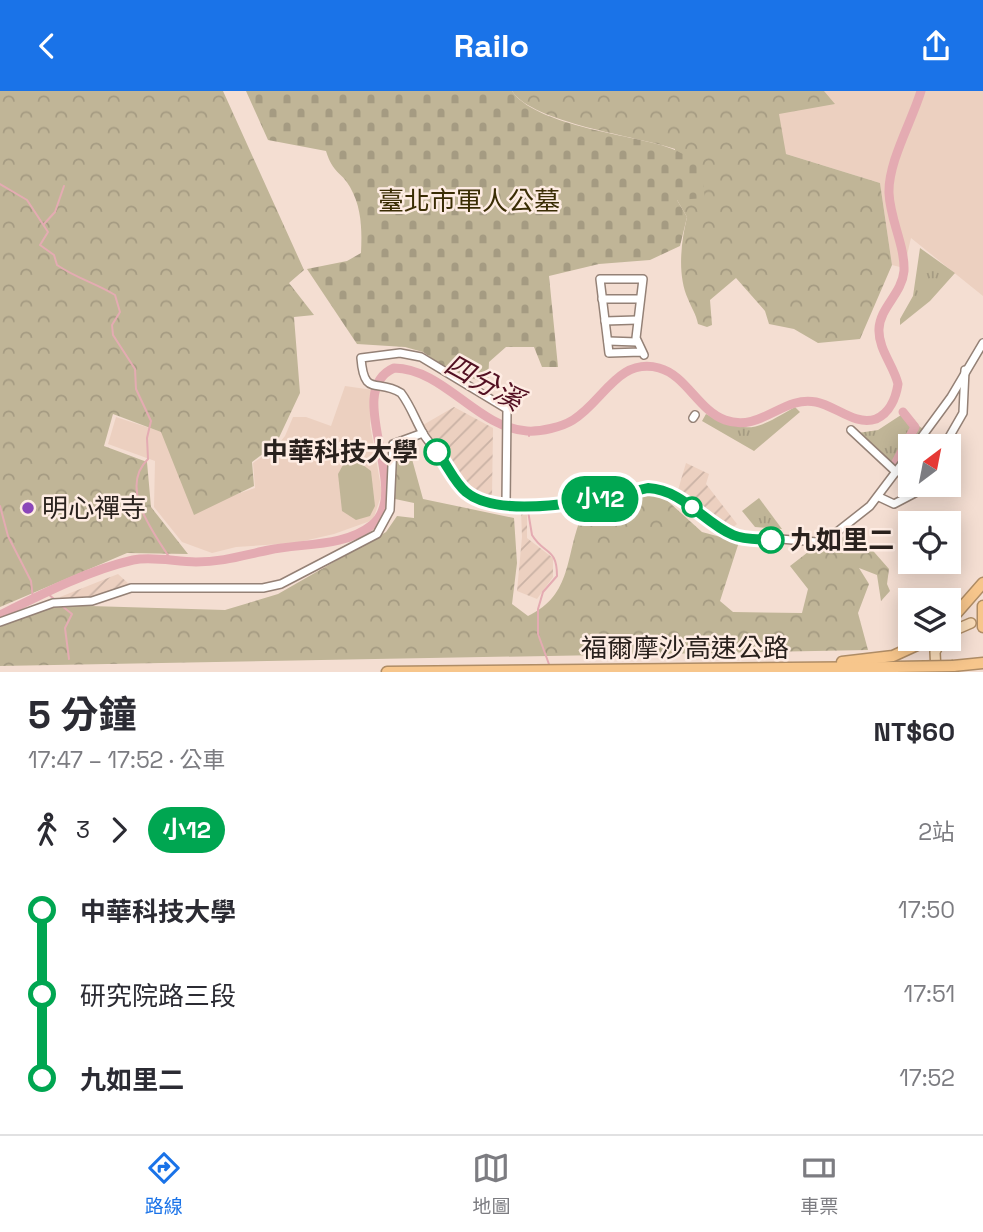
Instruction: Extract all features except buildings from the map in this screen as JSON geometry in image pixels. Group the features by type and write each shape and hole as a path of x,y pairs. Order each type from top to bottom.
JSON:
{"highway":[{"path":"961,609 983,583"},
{"path":"976,626 983,606"},
{"path":"786,669 893,656 904,651"},
{"name":"福爾摩沙高速公路","path":"387,672 786,669 983,663"}],"main road":[{"path":"936,651 936,672"}],"street":[{"path":"600,279 643,279 637,320 637,342 642,354 609,353 602,299 600,279"},
{"path":"602,299 640,299"},
{"path":"605,321 637,320"},
{"path":"608,341 637,342"},
{"path":"924,434 951,397 965,369 983,343"},
{"path":"506,504 507,409 421,357 400,353 361,358 362,376 373,386 401,393 423,433 466,492 506,504 566,505 648,488 660,489 680,498 732,535 808,543 827,540 879,497 898,469"},
{"path":"951,434 963,413 965,369"},
{"path":"850,430 896,472"},
{"path":"0,622 53,603 92,601 131,588 263,589 281,584 377,534 390,510 394,481 390,463 393,444 423,433"},
{"path":"879,497 894,504 907,497"}],"shaded area":[{"path":"687,91 983,91 983,296 911,238 904,268 892,265 880,183 786,154"},
{"name":"中華科技大學","path":"345,386 373,390 370,425 382,493 373,520 334,534 295,543 236,547 212,553 182,542 154,507 155,461 108,444 116,417 165,433 199,507 255,488 253,463 276,447 285,436 293,417 306,417 331,426"},
{"path":"454,407 493,428 492,497 468,488 423,425"},
{"path":"686,463 709,474 706,484 737,524 731,529 678,490"},
{"path":"521,510 527,511 527,538 553,558 553,577 537,599 517,591 522,537"},
{"path":"118,574 130,585 93,598 61,600 60,597"}],"green space":[{"path":"0,91 223,91 304,270 289,283 314,315 294,317 300,393 276,444 252,462 254,486 194,515 161,432 113,414 104,446 147,462 151,507 188,554 127,553 0,607"},
{"name":"臺北市軍人公墓","path":"246,91 512,91 539,112 559,120 661,145 700,163 705,198 677,200 687,217 680,246 650,260 599,264 549,276 558,367 542,367 534,347 506,347 489,362 488,384 447,369 423,352 405,347 357,344 307,269 347,261 361,253 360,219 354,195 347,182 331,164 326,151 268,140"},
{"path":"512,91 824,91 835,104 779,114 786,154 880,183 892,265 860,339 818,343 794,329 769,324 765,311 736,278 710,300 712,325 707,327 698,324 682,280 682,248 687,217 677,200 675,149 563,120 523,102"},
{"path":"920,248 955,273 930,301 900,325 900,319 913,296"},
{"path":"795,407 800,412 754,451 702,421 706,414 733,425 752,427 770,421"},
{"path":"901,415 925,430 922,434 898,434 897,467 858,433 878,430"},
{"path":"407,441 423,499 514,518 517,563 512,604 528,616 543,607 560,585 566,573 582,515 612,515 627,499 660,494 702,532 739,542 720,601 733,612 802,613 808,589 790,566 812,549 835,544 853,528 889,569 887,584 890,591 881,601 877,575 859,568 869,584 858,613 868,650 0,666 0,627 56,605 225,610 278,594 386,532 397,516 414,518 414,503 395,499 396,447"},
{"path":"359,462 371,471 375,506 370,516 356,520 342,511 338,474 343,465"},
{"path":"759,498 782,529 755,527 742,511"}],"waterway":[{"name":"四分溪","path":"0,615 48,591 133,560 215,561 336,541 361,532 372,525 383,510 386,490 374,398 380,380 394,368 429,378 492,420 527,431 551,429 573,420 622,375 645,366 668,372 685,385 707,409 725,420 738,423 750,422 804,401 823,404 861,420 876,419 892,404 898,384 879,336 880,321 899,287 904,271 890,203 890,181 896,155 921,91"},
{"path":"0,184 27,200 48,232 40,245 54,255 57,265 115,295 120,312 112,325 113,335 135,369 136,389 151,421 147,438 148,459 140,471 138,497 148,524 171,560"},
{"path":"44,224 55,212 64,186"},
{"path":"895,464 915,427 903,412"},
{"name":"四分溪","path":"529,431 529,436"},
{"path":"0,506 8,536 31,581 33,599"},
{"path":"528,511 532,535 552,556 556,567 557,576 543,592 538,609 538,634 550,667"},
{"name":"四分溪","path":"47,593 54,599"},
{"path":"62,606 72,614 65,628 69,659"}],"bus line":[{"name":"小12","path":"437,452 466,492 491,502 533,506 566,505 648,488 660,489 680,498 732,535 771,540"}],"place":[{"name":"中華科技大學","path":"437,452"},
{"name":"明心禪寺","path":"28,508"},
{"name":"九如里二","path":"771,540"}]}
